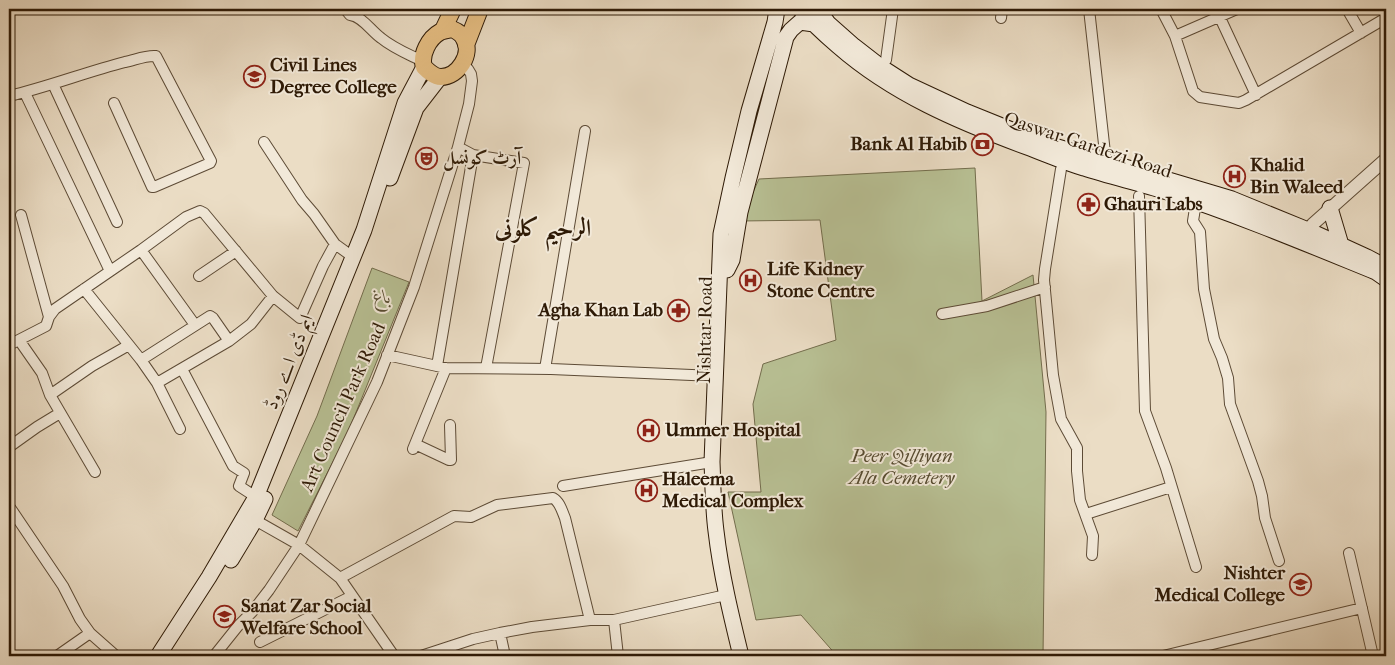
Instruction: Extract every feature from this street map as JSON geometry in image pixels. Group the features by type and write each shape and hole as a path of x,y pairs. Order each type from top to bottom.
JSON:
{"main road":[{"path":"453,9 456,36 464,60 453,73 440,77 430,73 423,64 429,44 435,36 456,36 480,9"},
{"path":"456,36 462,9"},
{"path":"456,36 473,9"},
{"path":"723,266 721,234 728,196 777,9"},
{"name":"Nishtar Road","path":"741,656 726,595 716,531 712,462 715,376 723,266 728,246 732,214 774,58 785,9"},
{"name":"Qaswar Gardezi Road","path":"800,9 852,59 915,100 947,115 986,132 1084,168 1149,186 1259,224 1305,236 1386,279"},
{"path":"818,9 828,23 881,66 909,85 967,112 1044,143 1232,199 1305,236 1341,245 1386,268"},
{"path":"723,266 732,260 740,212 786,37 800,22 804,21 814,24"},
{"name":"ایم ڈی اے روڈ","path":"158,656 255,520 364,230 405,103 423,64"},
{"name":"ایم ڈی اے روڈ","path":"170,656 275,465 373,234 391,176 416,108 440,77"},
{"path":"1330,208 1341,245"},
{"name":"Nishtar Road","path":"723,266 722,514 726,550 749,656"}],"street":[{"path":"345,9 350,15 361,20 381,39 423,64"},
{"path":"886,60 893,9"},
{"path":"1089,9 1106,162"},
{"path":"1161,9 1175,36 1193,91 1200,97 1239,103 1256,95 1386,18"},
{"path":"1175,36 1218,13 1237,9"},
{"path":"1347,9 1361,33"},
{"path":"1218,13 1256,95"},
{"path":"9,96 106,67 148,56 156,56 211,161 210,163 152,187 114,103"},
{"name":"Art Council Park Road","path":"214,656 269,590 298,545 377,382 414,287 458,147 469,104 472,81 468,68 460,66"},
{"path":"53,84 117,222"},
{"path":"24,92 110,271"},
{"path":"545,369 585,130"},
{"path":"264,142 302,200 335,244 353,257"},
{"path":"458,147 473,155 524,163 486,368"},
{"path":"450,425 451,460 414,447 442,367 473,155"},
{"path":"1305,236 1330,208 1386,159"},
{"path":"1061,169 1045,269 1052,375 1060,419 1078,448 1076,471 1080,500 1093,536 1092,555"},
{"path":"1139,196 1145,411 1196,568"},
{"path":"1196,202 1193,221 1200,232 1204,289 1214,339 1228,378 1230,404 1258,481 1265,518 1279,561"},
{"path":"9,345 46,326 55,309 186,217 202,211 273,296 300,318 335,244"},
{"path":"21,214 49,318"},
{"path":"141,250 195,324"},
{"path":"199,276 236,251"},
{"path":"942,314 987,306 1045,287"},
{"path":"84,289 157,383 180,429"},
{"path":"157,383 229,341 251,324 273,296"},
{"path":"140,360 210,316 229,341"},
{"path":"20,340 42,373 50,395 94,472"},
{"path":"50,395 92,366 129,345"},
{"path":"387,355 442,367 715,376"},
{"path":"182,369 233,466 244,473 238,486 256,497"},
{"path":"9,447 36,427 60,413"},
{"path":"563,486 712,462"},
{"path":"1086,514 1171,487"},
{"path":"340,578 454,516 472,517 496,505 553,498 557,500 565,518 590,620"},
{"path":"9,506 63,586 80,619 90,633 116,656"},
{"path":"255,520 298,545 340,578 394,656"},
{"path":"1349,552 1373,656"},
{"path":"421,656 473,639 500,633 590,620 614,620 726,595"},
{"path":"260,642 352,596"},
{"path":"1163,656 1362,608"},
{"path":"614,620 618,656"},
{"path":"57,656 90,633"},
{"path":"500,633 505,656"}],"green space":[{"name":"Peer Qilliyan Ala Cemetery","path":"975,168 982,301 1033,275 1046,412 1043,656 837,656 801,615 756,620 728,492 761,492 753,404 763,364 836,340 820,220 740,221 759,179"},
{"name":"باغ","path":"372,268 409,282 348,432 298,531 272,515 317,416"}],"place":[{"name":"Civil Lines Degree College","path":"254,76"},
{"name":"Bank Al Habib","path":"983,144"},
{"name":"آرٹ کونسل","path":"427,158"},
{"name":"Khalid Bin Waleed","path":"1234,176"},
{"name":"Ghauri Labs","path":"1088,204"},
{"name":"Life Kidney Stone Centre","path":"751,280"},
{"name":"Agha Khan Lab","path":"679,310"},
{"name":"Ummer Hospital","path":"649,430"},
{"name":"Haleema Medical Complex","path":"646,490"},
{"name":"Nishter Medical College","path":"1301,584"},
{"name":"Sanat Zar Social Welfare School","path":"225,617"}],"district":[{"name":"الرحیم کلونی","path":"543,228"}]}
